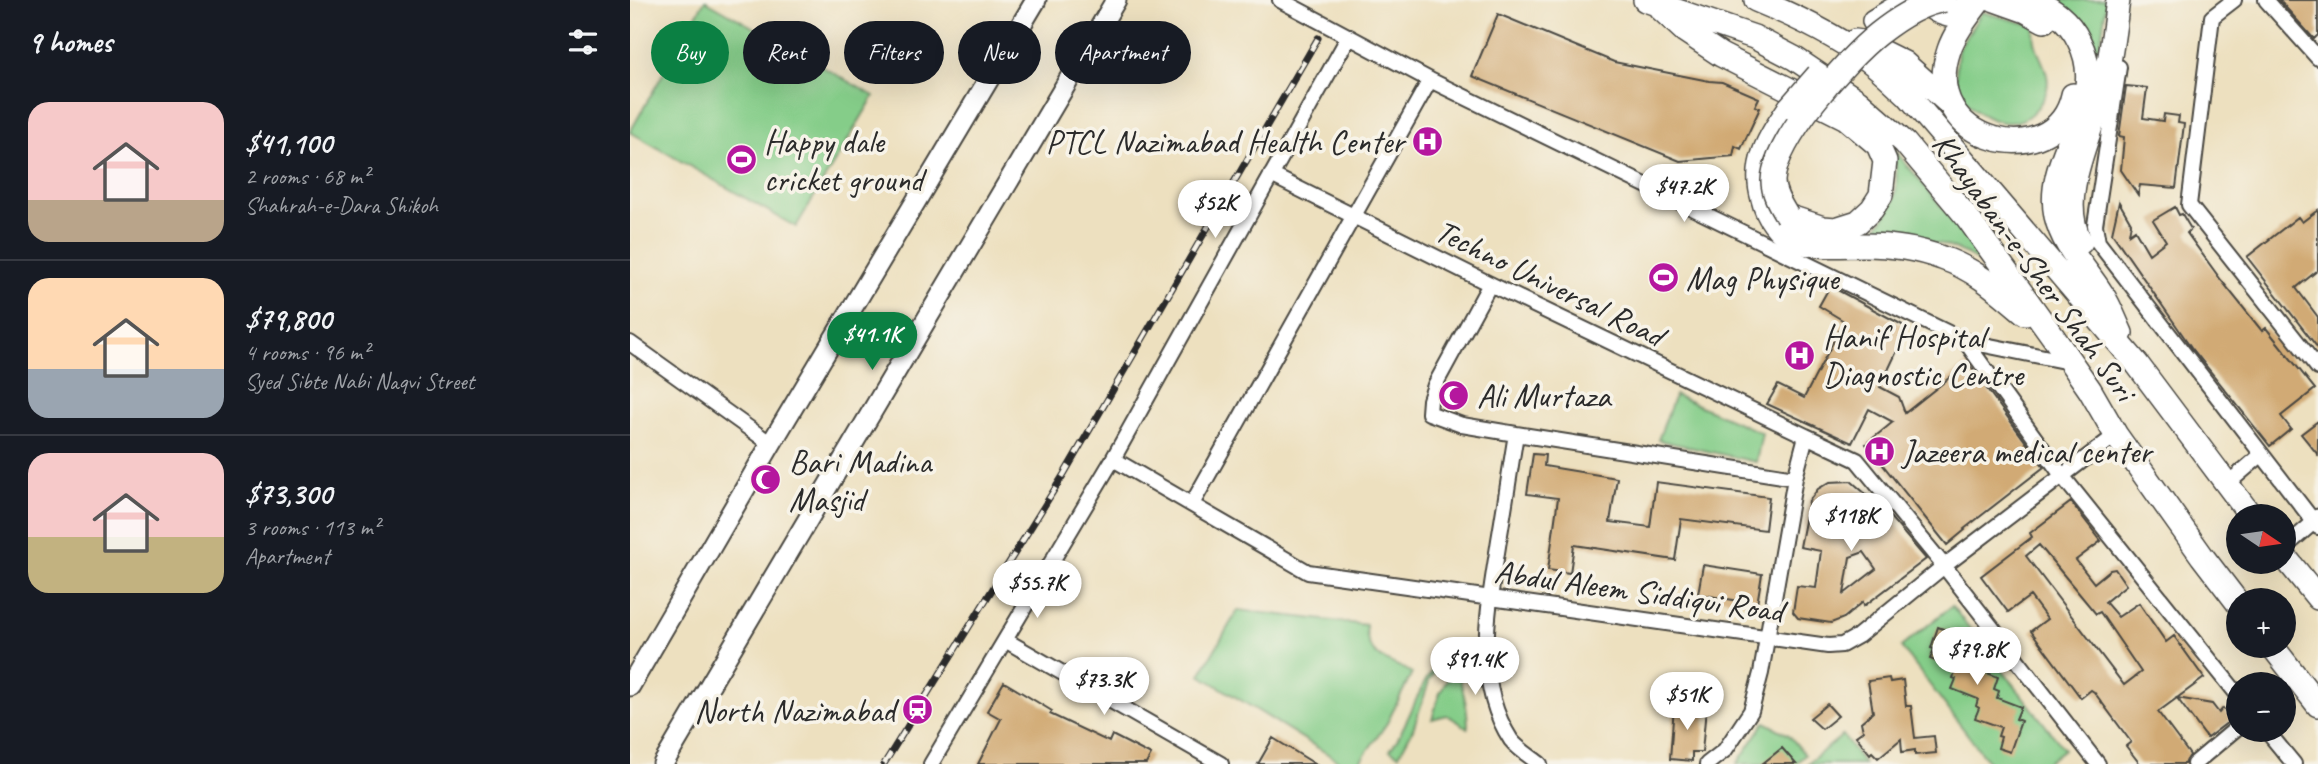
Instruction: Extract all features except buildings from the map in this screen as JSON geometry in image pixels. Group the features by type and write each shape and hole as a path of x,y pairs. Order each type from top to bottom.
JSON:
{"main road":[{"path":"1755,0 1778,9 1832,38 1862,42 1904,63 1952,106 1975,132 1996,140 2024,141 2050,131 2071,105 2076,81 2074,61 2066,41 2055,26 2026,11 1995,0"},
{"path":"1900,0 1830,61 1790,107 1773,134 1759,166 1759,185 1767,214 1794,240 1879,246 1941,257 1981,276 2054,338"},
{"path":"1874,21 1909,0"},
{"path":"1924,0 1933,10 1953,16 1978,0"},
{"path":"1650,1 1685,31 1721,55 1846,118 1878,145 1885,161 1881,195 1872,209 1858,222 1836,229 1823,228 1787,216 1778,201 1773,184 1775,166 1785,144 1806,113 1866,44 1914,10 1945,0"},
{"path":"1952,106 1944,72 1949,50 1978,0"},
{"path":"2032,0 2062,16 2074,30 2087,54 2089,80 2082,111 2064,155 2054,195 2056,216 2064,240 2102,294 2137,364"},
{"path":"2118,0 2108,71 2080,160 2072,203 2074,229 2089,256 2118,290 2137,364"},
{"name":"Khayaban-e-Sher Shah Suri","path":"1650,1 1754,37 1794,58 1858,101 1905,142 1967,217 2090,390 2116,435 2227,588"},
{"name":"Khayaban-e-Sher Shah Suri","path":"1832,38 1874,64 1908,95 2137,364 2241,504"},
{"path":"2296,570 2318,597"},
{"path":"2281,658 2318,705"}],"street":[{"path":"630,686 1036,0"},
{"path":"663,764 1116,0"},
{"path":"1280,0 1430,80 1965,341 2069,362"},
{"path":"2130,0 2095,225 2098,242 2261,455 2317,523 2296,539"},
{"path":"2234,0 2212,17 2189,205 2318,368"},
{"path":"2266,0 2318,58"},
{"path":"931,764 1113,459 1348,38"},
{"path":"1192,504 1430,80"},
{"name":"Techno Universal Road","path":"1271,175 1490,284 1857,460 1944,566 2091,762"},
{"path":"1490,284 1435,385 1429,413 1462,425 1795,478"},
{"path":"1965,341 2063,477 2226,680"},
{"path":"631,346 771,444"},
{"path":"1516,434 1490,597 1488,680 1495,708 1512,741 1540,764"},
{"name":"Abdul Aleem Siddiqui Road","path":"1113,459 1308,572 1828,646 1842,645 1858,636 1944,566 2116,435"},
{"path":"1706,764 1725,750 1751,710 1761,673 1795,478 1806,436"},
{"path":"2225,485 2261,455"},
{"path":"1005,640 1221,764"},
{"path":"2194,764 2226,737"},
{"path":"2276,742 2294,764"}],"green space":[{"path":"705,0 743,22 743,84 830,84 830,71 844,79 844,84 853,84 874,96 796,227 630,132 657,84 729,84 729,21 693,21"},
{"path":"2051,0 2107,0 2098,61 2089,35"},
{"path":"1982,12 2035,26 2034,36 2046,71 2047,89 2033,112 2022,120 1998,121 1986,117 1955,88 1958,49"},
{"path":"1893,148 2002,280 1967,254 1942,244 1868,236 1886,215 1895,196"},
{"path":"1675,395 1762,433 1756,462 1658,440"},
{"path":"1952,606 2064,749 2045,764 1990,764 1901,647"},
{"path":"1238,610 1366,625 1369,645 1374,651 1387,661 1412,673 1387,723 1358,764 1344,764 1200,675"},
{"path":"1441,663 1430,679 1413,729 1399,755 1390,750 1397,741 1427,678"},
{"path":"1453,670 1458,671 1460,678 1468,728 1447,715 1432,719 1440,693"},
{"path":"1765,722 1789,735 1805,755 1795,764 1737,764"},
{"path":"1843,735 1864,764 1807,764"}],"railway":[{"path":"884,764 1064,474 1318,38"}],"place":[{"name":"PTCL Nazimabad Health Center","path":"1427,141"},
{"name":"Happy dale cricket ground","path":"741,160"},
{"name":"Mag Physique","path":"1663,278"},
{"name":"Hanif Hospital Diagnostic Centre","path":"1800,355"},
{"name":"Ali Murtaza","path":"1454,395"},
{"name":"Jazeera medical center","path":"1879,451"},
{"name":"Bari Madina Masjid","path":"766,480"},
{"name":"North Nazimabad","path":"918,710"}]}
